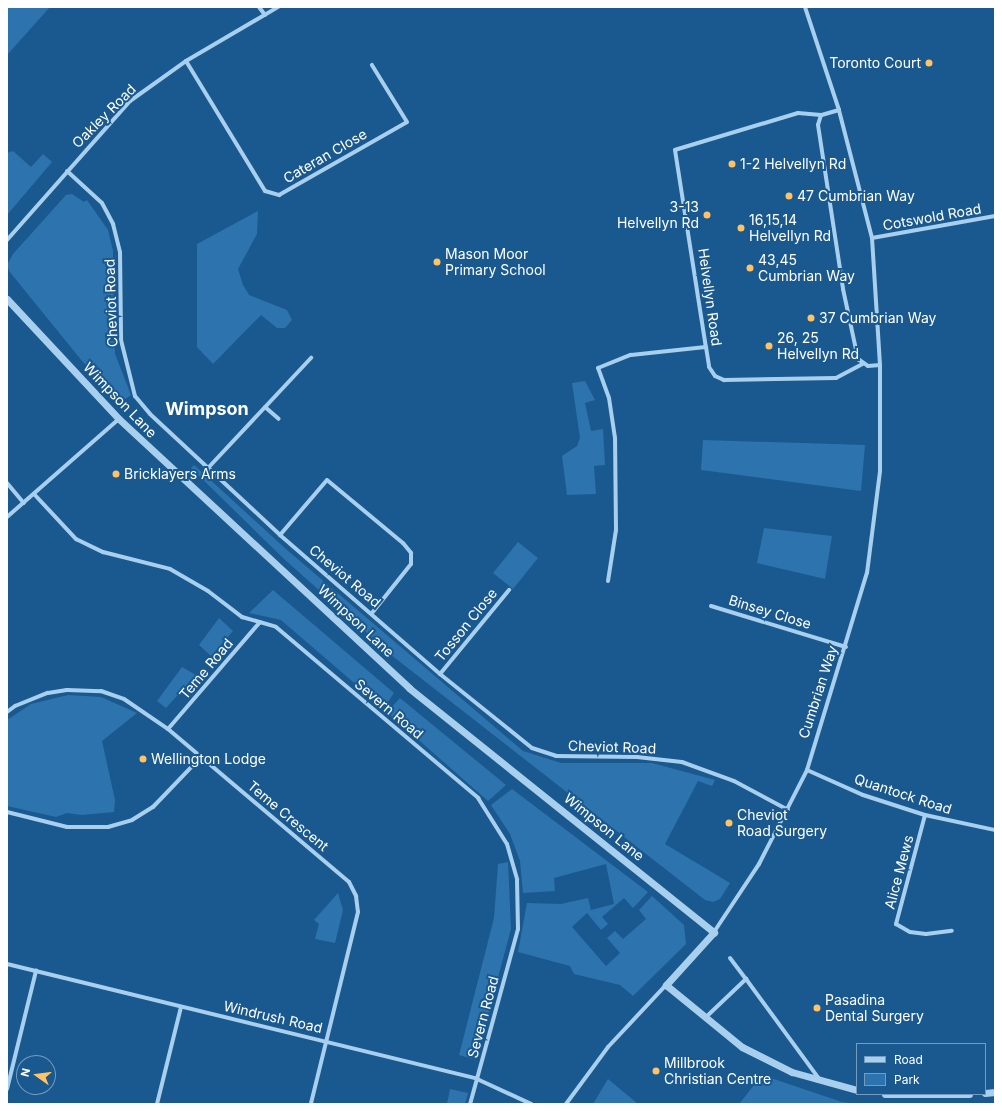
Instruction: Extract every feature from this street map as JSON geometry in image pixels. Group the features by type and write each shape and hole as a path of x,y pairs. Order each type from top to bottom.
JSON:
{"street":[{"path":"259,7 265,15"},
{"name":"Oakley Road","path":"7,240 130,102 186,61 278,7"},
{"name":"Cumbrian Way","path":"666,985 714,932 759,864 788,810 807,770 868,573 879,478 880,365 872,238 839,110 805,7"},
{"name":"Cateran Close","path":"186,61 265,191 279,195 407,122 372,65"},
{"path":"839,110 821,115 818,125 843,289 858,359 862,364 880,365"},
{"name":"Helvellyn Road","path":"821,115 798,113 675,150 709,367 715,376 724,380 836,378 862,364"},
{"name":"Cheviot Road","path":"67,171 102,203 113,224 120,252 121,340 135,396 150,414 280,535 372,613 440,674 532,748 556,756 637,757 682,762 712,772 788,810"},
{"name":"Cotswold Road","path":"872,238 995,216"},
{"name":"Wimpson Lane","path":"7,299 118,419 409,688 714,932"},
{"path":"608,581 616,530 615,438 609,398 598,368 631,355 706,347"},
{"path":"208,468 311,358"},
{"path":"265,408 279,418"},
{"path":"7,517 118,419"},
{"path":"280,535 327,480 403,543 411,554 411,564 372,613"},
{"path":"7,483 24,503"},
{"name":"Severn Road","path":"34,494 76,539 103,552 170,569 208,591 242,617 276,627 478,798 507,844 517,880 518,928 470,1104"},
{"name":"Tosson Close","path":"440,674 509,590"},
{"name":"Binsey Close","path":"711,606 846,647"},
{"name":"Teme Road","path":"168,729 260,622"},
{"name":"Teme Crescent","path":"7,712 15,706 48,693 67,690 101,691 147,712 349,882 356,896 358,912 311,1104"},
{"path":"7,812 67,827 108,827 132,820 153,807 201,757"},
{"name":"Quantock Road","path":"807,770 863,795 925,815 995,830"},
{"name":"Alice Mews","path":"925,815 896,924 910,932 926,934 952,930"},
{"path":"730,958 820,1080"},
{"name":"Windrush Road","path":"7,964 327,1041 477,1079 531,1104"},
{"path":"7,1089 36,971"},
{"path":"705,1018 746,979"},
{"path":"566,1104 608,1047 666,985 742,1047 764,1059 820,1080 856,1090"},
{"path":"156,1104 181,1007"}],"green space":[{"path":"7,7 50,7 7,55"},
{"path":"13,151 31,167 43,154 52,162 7,215 7,153"},
{"path":"72,194 84,202 87,200 108,230 113,251 115,354 131,395 121,402 82,361 9,271 7,265 13,254 66,195"},
{"path":"258,211 257,234 238,269 243,285 249,295 287,310 292,320 285,328 277,328 261,315 213,364 197,347 197,244"},
{"path":"585,381 595,400 585,403 591,431 603,429 605,465 594,466 596,494 567,495 562,456 577,446 580,438 572,383"},
{"path":"703,440 865,445 861,491 701,470"},
{"path":"194,465 287,550 523,751 561,763 652,763 715,780 712,786 698,781 665,844 730,883 720,899 713,902 705,900 395,658 283,558 191,468"},
{"path":"764,528 832,536 825,579 757,563"},
{"path":"518,542 538,558 513,589 493,573"},
{"path":"273,590 394,693 385,706 381,706 281,620 249,613"},
{"path":"219,618 233,631 211,656 199,645"},
{"path":"182,667 196,675 166,708 157,701"},
{"path":"68,695 101,697 137,713 102,741 115,800 114,812 82,815 67,813 56,817 7,806 7,720 31,704"},
{"path":"400,698 506,785 488,801 389,714 389,710"},
{"path":"512,789 648,892 633,908 624,898 602,917 608,924 601,930 587,913 572,927 606,966 620,953 607,938 615,931 623,939 646,919 639,910 652,896 684,925 686,944 633,996 620,985 574,974 570,966 518,952 527,903 561,904 588,898 591,910 614,904 606,864 554,878 555,891 523,893 520,861 510,834 491,805"},
{"path":"508,862 511,929 476,1060 459,1055 494,918 498,864"},
{"path":"338,893 343,910 335,943 315,939 319,924 314,920"},
{"path":"762,1075 842,1102 858,1104 739,1104"},
{"path":"608,1079 638,1104 593,1104"},
{"path":"450,1089 468,1093 465,1104 447,1104"}],"place":[{"name":"Toronto Court","path":"929,63"},
{"name":"1-2 Helvellyn Rd","path":"732,164"},
{"name":"47 Cumbrian Way","path":"789,196"},
{"name":"3-13 Helvellyn Rd","path":"707,215"},
{"name":"16,15,14 Helvellyn Rd","path":"741,228"},
{"name":"Mason Moor Primary School","path":"437,262"},
{"name":"43,45 Cumbrian Way","path":"750,268"},
{"name":"37 Cumbrian Way","path":"811,318"},
{"name":"26, 25 Helvellyn Rd","path":"769,346"},
{"name":"Bricklayers Arms","path":"116,474"},
{"name":"Wellington Lodge","path":"143,759"},
{"name":"Cheviot Road Surgery","path":"729,823"},
{"name":"Pasadina Dental Surgery","path":"817,1008"},
{"name":"Millbrook Christian Centre","path":"656,1071"}],"district":[{"name":"Wimpson","path":"207,409"}]}
